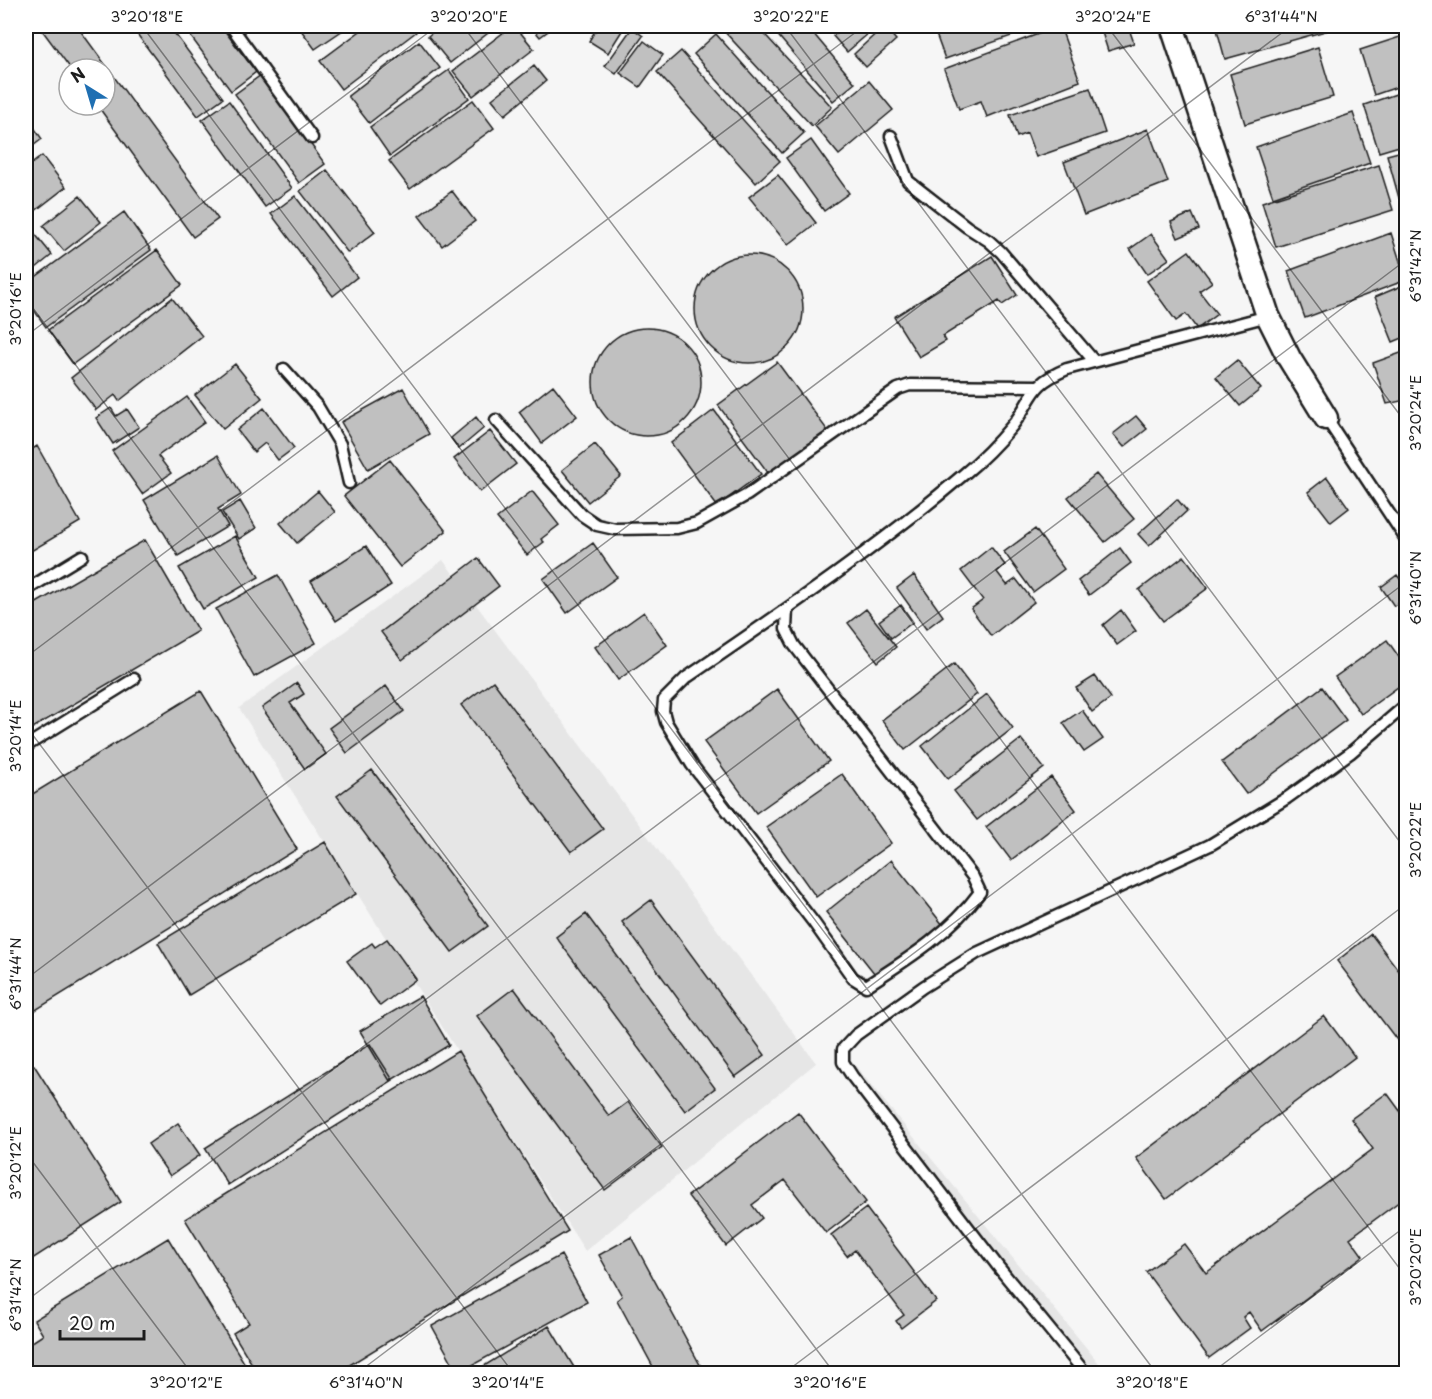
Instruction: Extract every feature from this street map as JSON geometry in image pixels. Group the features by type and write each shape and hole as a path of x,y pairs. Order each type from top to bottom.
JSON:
{"street":[{"path":"1172,26 1268,316 1289,358 1326,418"}],"lane":[{"path":"231,26 312,138"},
{"path":"891,136 908,181 1001,252 1094,361"},
{"path":"787,609 786,629 794,645 973,877 980,892 968,909 930,944 866,986 853,978 814,923 692,765 666,722 663,711 664,700 686,678 885,538 966,473 1012,425 1038,386 1048,377 1094,361 1268,316"},
{"path":"284,369 318,407 340,444 348,483"},
{"path":"496,420 582,515 597,525 615,529 677,528 697,523 747,495 898,389 910,385 1038,386"},
{"path":"1326,418 1407,539"},
{"path":"26,590 82,556"},
{"path":"26,746 134,679"},
{"path":"1086,1374 1000,1269 852,1076 843,1062 843,1049 856,1035 923,987 977,953 1210,845 1287,798 1350,753 1407,705"}],"shaded area":[{"path":"443,560 816,1063 585,1251 239,708"},
{"path":"840,1047 1107,1373 1082,1373"}],"building":[{"path":"39,26 77,26 100,57 62,57"},
{"path":"131,26 169,26 223,98 198,116"},
{"path":"183,26 221,26 256,72 231,91"},
{"path":"298,26 349,26 315,49"},
{"path":"367,26 411,26 416,32 341,89 320,61"},
{"path":"440,26 497,26 450,63 428,36"},
{"path":"515,26 534,49 473,96 453,71"},
{"path":"531,26 555,26 540,37"},
{"path":"598,26 625,26 608,53 589,41"},
{"path":"728,26 757,26 832,107 812,126 723,30"},
{"path":"770,26 807,26 855,83 833,101"},
{"path":"845,26 877,26 847,52 833,36"},
{"path":"884,26 896,40 866,67 854,54"},
{"path":"933,26 1040,26 945,59"},
{"path":"1060,26 1080,81 987,117 981,101 959,109 944,69"},
{"path":"1100,26 1128,26 1134,43 1108,51"},
{"path":"1216,26 1328,26 1329,30 1225,59"},
{"path":"632,28 643,36 616,74 605,66"},
{"path":"716,34 804,133 782,153 694,54"},
{"path":"1406,35 1406,84 1374,95 1360,50"},
{"path":"419,41 440,68 369,123 348,96"},
{"path":"644,41 663,55 640,87 620,73"},
{"path":"1318,47 1333,97 1245,124 1230,74"},
{"path":"681,51 780,161 756,183 657,72"},
{"path":"534,66 546,81 505,115 492,99"},
{"path":"449,70 469,98 390,156 370,127"},
{"path":"261,75 325,164 299,183 235,94"},
{"path":"117,81 218,219 193,237 106,117 117,117"},
{"path":"869,81 893,110 839,155 815,126"},
{"path":"1090,88 1105,133 1036,157 1027,133 1017,137 1010,115"},
{"path":"1396,94 1406,126 1406,144 1379,152 1364,105"},
{"path":"473,100 494,128 410,189 389,161"},
{"path":"229,101 292,188 265,207 202,120"},
{"path":"1353,113 1370,163 1273,197 1256,147"},
{"path":"26,116 42,139 26,151"},
{"path":"1148,129 1168,182 1084,215 1064,162"},
{"path":"811,140 849,193 824,211 786,158"},
{"path":"1406,150 1406,196 1399,198 1387,155"},
{"path":"42,156 66,187 26,218 26,168"},
{"path":"1379,165 1393,210 1276,247 1262,202"},
{"path":"327,170 375,232 348,253 300,191"},
{"path":"778,175 816,223 788,245 749,197"},
{"path":"452,191 475,221 442,246 419,216"},
{"path":"80,196 101,222 64,251 43,226"},
{"path":"295,196 357,277 333,296 271,214"},
{"path":"124,212 151,250 46,327 26,299 26,284"},
{"path":"1192,213 1199,229 1178,238 1171,222"},
{"path":"26,223 52,255 26,276"},
{"path":"1391,233 1406,280 1305,318 1288,271"},
{"path":"1151,234 1169,259 1147,274 1130,249"},
{"path":"157,250 182,285 73,364 48,330"},
{"path":"1189,251 1212,282 1199,291 1217,314 1197,329 1186,314 1176,321 1147,281"},
{"path":"749,255 770,259 787,271 799,288 803,309 799,330 787,347 770,359 749,363 728,359 711,347 699,330 695,309 699,288 711,271 728,259"},
{"path":"992,256 1017,295 1002,305 999,301 943,336 946,341 919,357 894,317"},
{"path":"1406,284 1406,341 1405,337 1393,342 1375,297"},
{"path":"172,298 202,336 119,401 115,395 96,410 71,378"},
{"path":"647,328 668,332 685,344 697,361 701,382 697,403 685,420 668,432 647,436 626,432 609,420 597,403 593,382 597,361 609,344 626,332"},
{"path":"1406,351 1406,400 1387,404 1373,363"},
{"path":"1237,360 1261,389 1240,406 1216,377"},
{"path":"777,362 828,431 769,474 718,405"},
{"path":"235,364 262,398 223,429 195,395"},
{"path":"553,385 577,416 542,443 519,412"},
{"path":"403,388 429,434 368,469 341,422"},
{"path":"187,397 205,422 158,456 171,473 142,494 112,451"},
{"path":"111,408 116,416 127,409 139,427 113,444 96,418"},
{"path":"264,408 294,448 278,460 265,443 254,452 237,430"},
{"path":"714,410 761,474 717,506 671,443"},
{"path":"1136,416 1147,429 1124,447 1113,434"},
{"path":"476,417 484,428 459,449 451,438"},
{"path":"490,431 516,464 480,492 454,459"},
{"path":"595,444 621,476 588,502 562,470"},
{"path":"37,446 80,522 26,554 26,453"},
{"path":"218,455 241,495 218,509 228,526 178,556 144,500"},
{"path":"390,460 446,531 400,567 344,496"},
{"path":"1096,474 1134,519 1105,542 1068,497"},
{"path":"1327,477 1349,508 1331,522 1308,492"},
{"path":"318,491 335,512 297,543 280,523"},
{"path":"532,491 559,525 541,539 544,542 527,555 497,518"},
{"path":"1177,499 1187,511 1149,546 1138,534"},
{"path":"240,501 256,528 239,539 222,512"},
{"path":"1035,529 1064,569 1033,592 1004,552"},
{"path":"235,536 259,577 203,609 179,568"},
{"path":"145,540 198,631 26,732 26,609"},
{"path":"593,543 617,577 567,613 543,579"},
{"path":"366,546 391,585 336,621 311,581"},
{"path":"991,547 1005,565 997,572 1007,585 1016,579 1034,602 991,636 971,609 983,600 961,571"},
{"path":"1120,548 1131,563 1089,595 1078,581"},
{"path":"1184,556 1208,588 1163,621 1139,590"},
{"path":"478,558 499,586 402,660 381,632"},
{"path":"278,575 316,643 254,677 216,609"},
{"path":"914,575 943,616 926,629 897,588"},
{"path":"1397,575 1406,587 1406,597 1394,606 1381,587"},
{"path":"901,605 913,622 891,638 879,621"},
{"path":"866,609 896,647 878,662 848,623"},
{"path":"1121,610 1136,631 1117,645 1103,625"},
{"path":"644,612 667,645 618,680 595,647"},
{"path":"1387,640 1406,667 1406,681 1361,714 1335,677"},
{"path":"954,664 977,694 905,750 882,720"},
{"path":"1095,676 1111,698 1092,712 1076,688"},
{"path":"493,681 603,829 571,852 461,705"},
{"path":"297,683 304,694 290,703 326,754 305,769 262,708"},
{"path":"386,686 404,711 347,753 329,728"},
{"path":"1322,687 1346,720 1246,794 1222,762"},
{"path":"777,689 829,761 756,813 704,742"},
{"path":"201,691 297,849 26,1016 26,798"},
{"path":"987,694 1013,728 948,779 922,746"},
{"path":"1082,710 1103,739 1084,752 1063,723"},
{"path":"1021,739 1044,768 977,820 954,791"},
{"path":"372,770 488,926 452,952 337,796"},
{"path":"842,774 891,843 816,897 766,827"},
{"path":"1051,777 1076,810 1011,860 986,827"},
{"path":"325,842 356,894 189,995 158,943"},
{"path":"891,860 947,930 882,983 826,912"},
{"path":"651,900 765,1055 735,1077 622,922"},
{"path":"586,914 715,1088 685,1111 556,937"},
{"path":"1371,934 1406,980 1406,1052 1337,961"},
{"path":"387,939 416,979 380,1006 347,961 372,943 375,947"},
{"path":"514,988 609,1116 628,1102 662,1147 605,1190 477,1016"},
{"path":"420,996 449,1045 390,1081 360,1031"},
{"path":"1324,1016 1355,1057 1166,1199 1136,1158"},
{"path":"370,1044 393,1080 228,1185 205,1148"},
{"path":"458,1051 568,1231 335,1374 258,1374 233,1333 249,1323 185,1219"},
{"path":"34,1065 121,1202 26,1263 26,1070"},
{"path":"1387,1093 1406,1119 1406,1209 1400,1201 1350,1238 1363,1256 1262,1331 1249,1312 1243,1317 1250,1328 1209,1358 1146,1272 1184,1244 1206,1273 1373,1149 1351,1119"},
{"path":"798,1112 866,1202 826,1233 785,1180 752,1205 762,1218 726,1246 688,1196"},
{"path":"178,1123 200,1155 170,1176 148,1144"},
{"path":"866,1208 936,1301 901,1328 896,1321 904,1315 855,1250 847,1256 831,1235"},
{"path":"631,1237 705,1374 657,1374 617,1300 622,1296 599,1255"},
{"path":"168,1238 251,1374 26,1374 26,1346 43,1335 34,1320"},
{"path":"561,1255 587,1302 458,1373 432,1326"},
{"path":"549,1326 578,1374 471,1374"}]}
